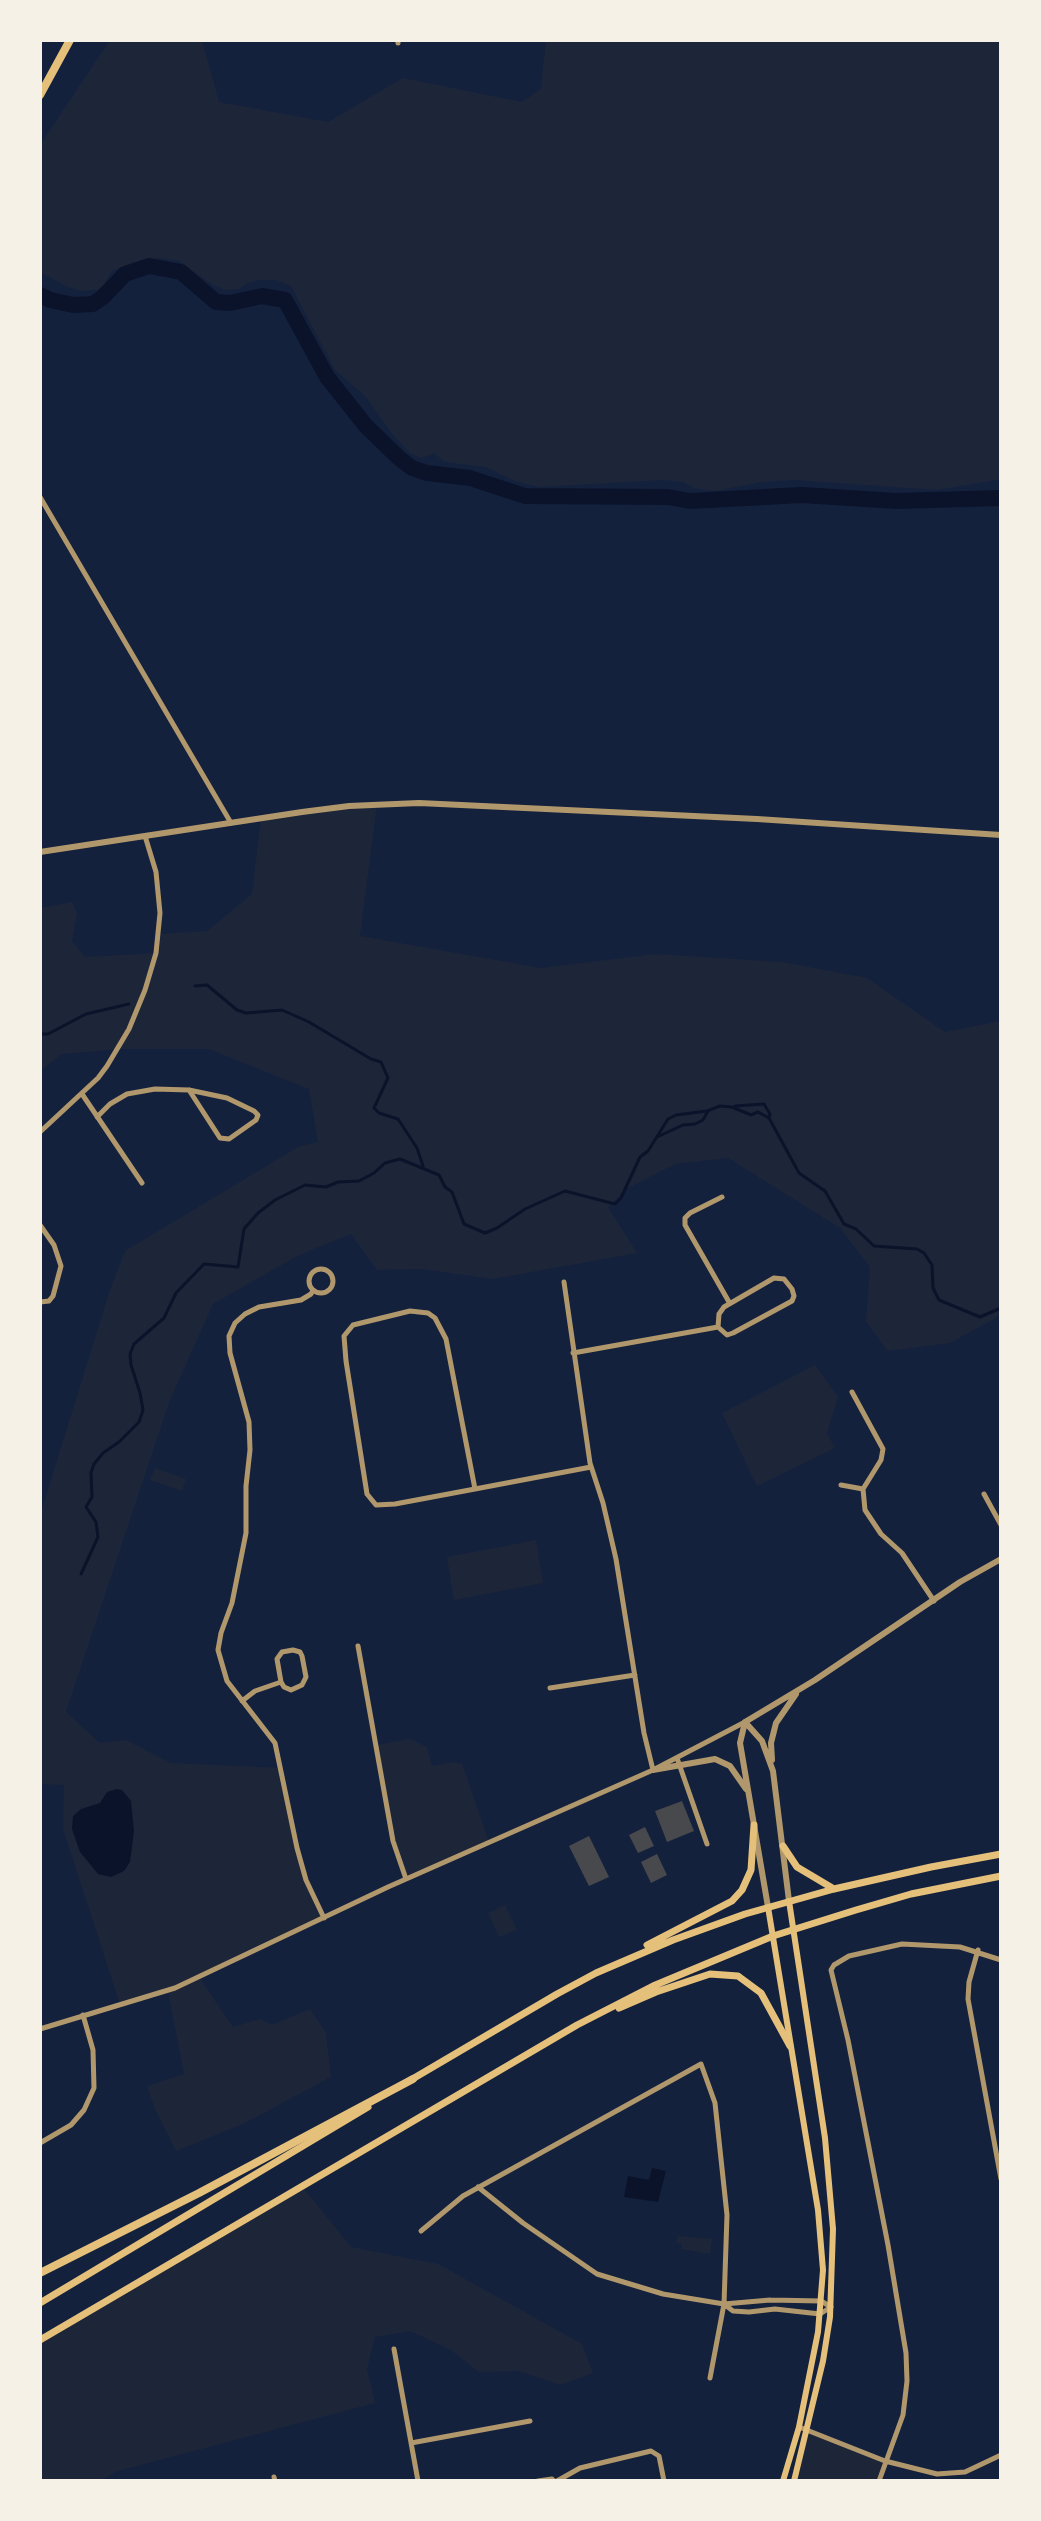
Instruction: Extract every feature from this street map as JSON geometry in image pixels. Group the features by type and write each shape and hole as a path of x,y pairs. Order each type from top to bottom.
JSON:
{"highway":[{"path":"40,95 70,40"},
{"path":"40,2273 413,2079"}],"main road":[{"path":"40,2303 413,2079 596,1973 732,1901 742,1890 751,1870 754,1825"},
{"path":"783,1846 797,1867 834,1889"},
{"path":"596,1973 673,1940 768,1907 834,1889 1001,1854"},
{"path":"40,2340 577,2025 686,1971 773,1936 911,1894 1001,1876"},
{"path":"789,1901 825,2138 833,2229 831,2307 822,2370 794,2481"},
{"path":"768,1907 822,2236 820,2314 799,2427 783,2481"},
{"path":"577,2025 691,1979 723,1974 738,1976 761,1993 790,2046"}],"street":[{"path":"40,497 231,823"},
{"path":"40,852 349,806 419,803 757,819 1001,835"},
{"path":"40,1132 98,1078 119,1049 137,1010 156,953 160,913 159,892 145,836"},
{"path":"97,1117 119,1097 155,1089 189,1090 227,1098 254,1111 258,1115 256,1120 229,1139 220,1138 189,1090"},
{"path":"82,1094 142,1183"},
{"path":"722,1197 690,1213 685,1218 685,1225 729,1302"},
{"path":"40,1225 54,1245 61,1266 53,1296 49,1301 40,1302"},
{"path":"314,1272 328,1272 332,1276 331,1288 322,1293 313,1290 310,1281 314,1272"},
{"path":"779,1277 787,1282 794,1296 792,1301 733,1333 727,1335 718,1327 719,1314 729,1302 779,1277"},
{"path":"564,1282 591,1467 616,1559 653,1770"},
{"path":"313,1290 301,1300 259,1307 245,1314 235,1323 229,1336 230,1353 249,1422 250,1450 246,1533 232,1603 218,1643 218,1658 227,1681 275,1743 297,1848 306,1880 324,1918"},
{"path":"475,1489 446,1339 435,1318 428,1313 410,1311 353,1325 344,1336 346,1361 370,1499 376,1505 387,1506 591,1467"},
{"path":"573,1353 718,1327"},
{"path":"852,1392 883,1449 881,1460 863,1489 865,1510 871,1523 902,1553 934,1601"},
{"path":"841,1485 863,1489"},
{"path":"984,1494 1001,1525"},
{"path":"40,2029 175,1988 406,1879 678,1761 801,1689 1001,1559"},
{"path":"358,1646 393,1841 406,1879"},
{"path":"282,1652 300,1652 306,1670 305,1682 291,1690 281,1682 277,1659 282,1652"},
{"path":"550,1688 635,1675"},
{"path":"242,1701 255,1691 281,1682"},
{"path":"789,1901 771,1743 776,1723 801,1689"},
{"path":"745,1722 762,1741 773,1771"},
{"path":"745,1722 740,1743 768,1907"},
{"path":"678,1761 706,1759 724,1762 737,1773 750,1799"},
{"path":"678,1761 707,1844"},
{"path":"879,2481 903,2415 906,2353 891,2259 848,2040 831,1970 849,1956 902,1944 939,1944 978,1950 1001,1960"},
{"path":"978,1950 969,1982 968,1999 1001,2179"},
{"path":"40,2143 71,2125 84,2110 94,2088 93,2050 83,2015"},
{"path":"421,2231 446,2208 478,2187 697,2064 703,2066 715,2103 727,2215 724,2304 710,2378"},
{"path":"478,2187 523,2223 597,2274 663,2294 724,2304 770,2300 821,2301 831,2307 820,2314 775,2309 733,2311 724,2304"},
{"path":"394,2349 418,2481"},
{"path":"411,2443 530,2421"},
{"path":"799,2427 885,2461 925,2472 953,2474 980,2466 1001,2455"},
{"path":"538,2481 556,2481 580,2468 651,2451 659,2456 664,2481"}],"shaded area":[{"path":"110,40 202,40 219,102 328,122 403,78 522,102 541,89 546,40 1001,40 1001,479 937,490 796,480 762,482 715,491 663,480 539,487 515,481 485,467 445,462 434,453 422,458 410,453 365,396 335,370 291,286 276,280 260,280 239,289 225,290 179,261 159,258 142,260 112,271 97,290 82,291 68,287 40,272 40,145"},
{"path":"377,804 360,936 541,968 656,954 782,962 867,978 945,1032 1001,1021 1001,1315 950,1343 888,1351 866,1322 870,1267 840,1228 728,1158 675,1164 626,1189 608,1207 637,1253 493,1279 421,1269 377,1270 351,1234 299,1255 213,1304 170,1400 66,1712 100,1743 126,1740 171,1763 282,1768 302,1866 324,1918 199,1977 233,2027 260,2019 272,2025 310,2009 326,2033 331,2077 245,2123 176,2151 147,2086 184,2074 168,1991 120,2004 63,1829 64,1785 40,1784 40,1515 125,1251 298,1147 318,1142 309,1089 209,1049 119,1049 62,1054 40,1071 40,908 72,902 77,913 72,941 85,957 156,953 159,934 207,931 252,894 261,818"},
{"path":"815,1365 838,1397 827,1433 835,1448 757,1486 722,1413"},
{"path":"155,1468 186,1479 182,1491 150,1480"},
{"path":"536,1540 543,1583 454,1600 447,1557"},
{"path":"410,1739 427,1747 432,1766 454,1762 462,1764 489,1842 406,1879 396,1853 376,1745"},
{"path":"122,1790 131,1801 134,1831 130,1862 124,1871 111,1877 98,1874 80,1852 72,1829 73,1816 81,1809 100,1803 107,1792"},
{"path":"505,1905 517,1930 499,1937 488,1913"},
{"path":"652,2168 666,2171 658,2202 624,2197 628,2176 649,2180"},
{"path":"302,2186 351,2247 438,2264 582,2344 593,2373 561,2385 519,2371 479,2372 451,2350 410,2331 375,2337 367,2369 375,2403 118,2471 100,2481 40,2481 40,2340"},
{"path":"678,2236 712,2239 710,2254 681,2249 682,2244 676,2243"},
{"path":"808,2431 885,2461 880,2481 794,2481"}],"building":[{"path":"682,1801 694,1831 667,1842 655,1811"},
{"path":"645,1827 654,1846 638,1853 629,1835"},
{"path":"589,1836 609,1877 589,1886 569,1846"},
{"path":"657,1854 667,1875 651,1883 641,1862"}],"waterway":[{"path":"40,295 73,305 93,304 125,274 149,266 181,272 216,302 230,303 262,296 285,300 327,377 366,426 399,458 412,468 427,473 470,478 525,496 668,497 690,501 802,495 896,501 1001,498"},
{"path":"195,986 207,985 237,1010 246,1013 282,1010 381,1062 388,1078 374,1108 379,1113 398,1119 417,1148 423,1166"},
{"path":"40,1034 48,1034 86,1014 129,1004"},
{"path":"735,1106 764,1104 769,1118"},
{"path":"81,1574 98,1537 96,1522 86,1507 92,1497 91,1473 94,1464 139,1422 143,1410 131,1365 130,1354 134,1344 164,1318 176,1293 204,1264 238,1267 244,1229 275,1200 305,1185 326,1187 338,1182 359,1181 385,1163 400,1159 439,1175 445,1187 452,1192 464,1224 485,1233 525,1209 565,1191 615,1204 621,1198 640,1157 648,1151 668,1119 720,1106 732,1107 751,1115 758,1112 769,1118 799,1173 825,1191 844,1224 856,1229 874,1246 917,1249 924,1253 932,1265 933,1288 939,1300 980,1317 1001,1308"},
{"path":"657,1137 703,1120 708,1111"}]}
